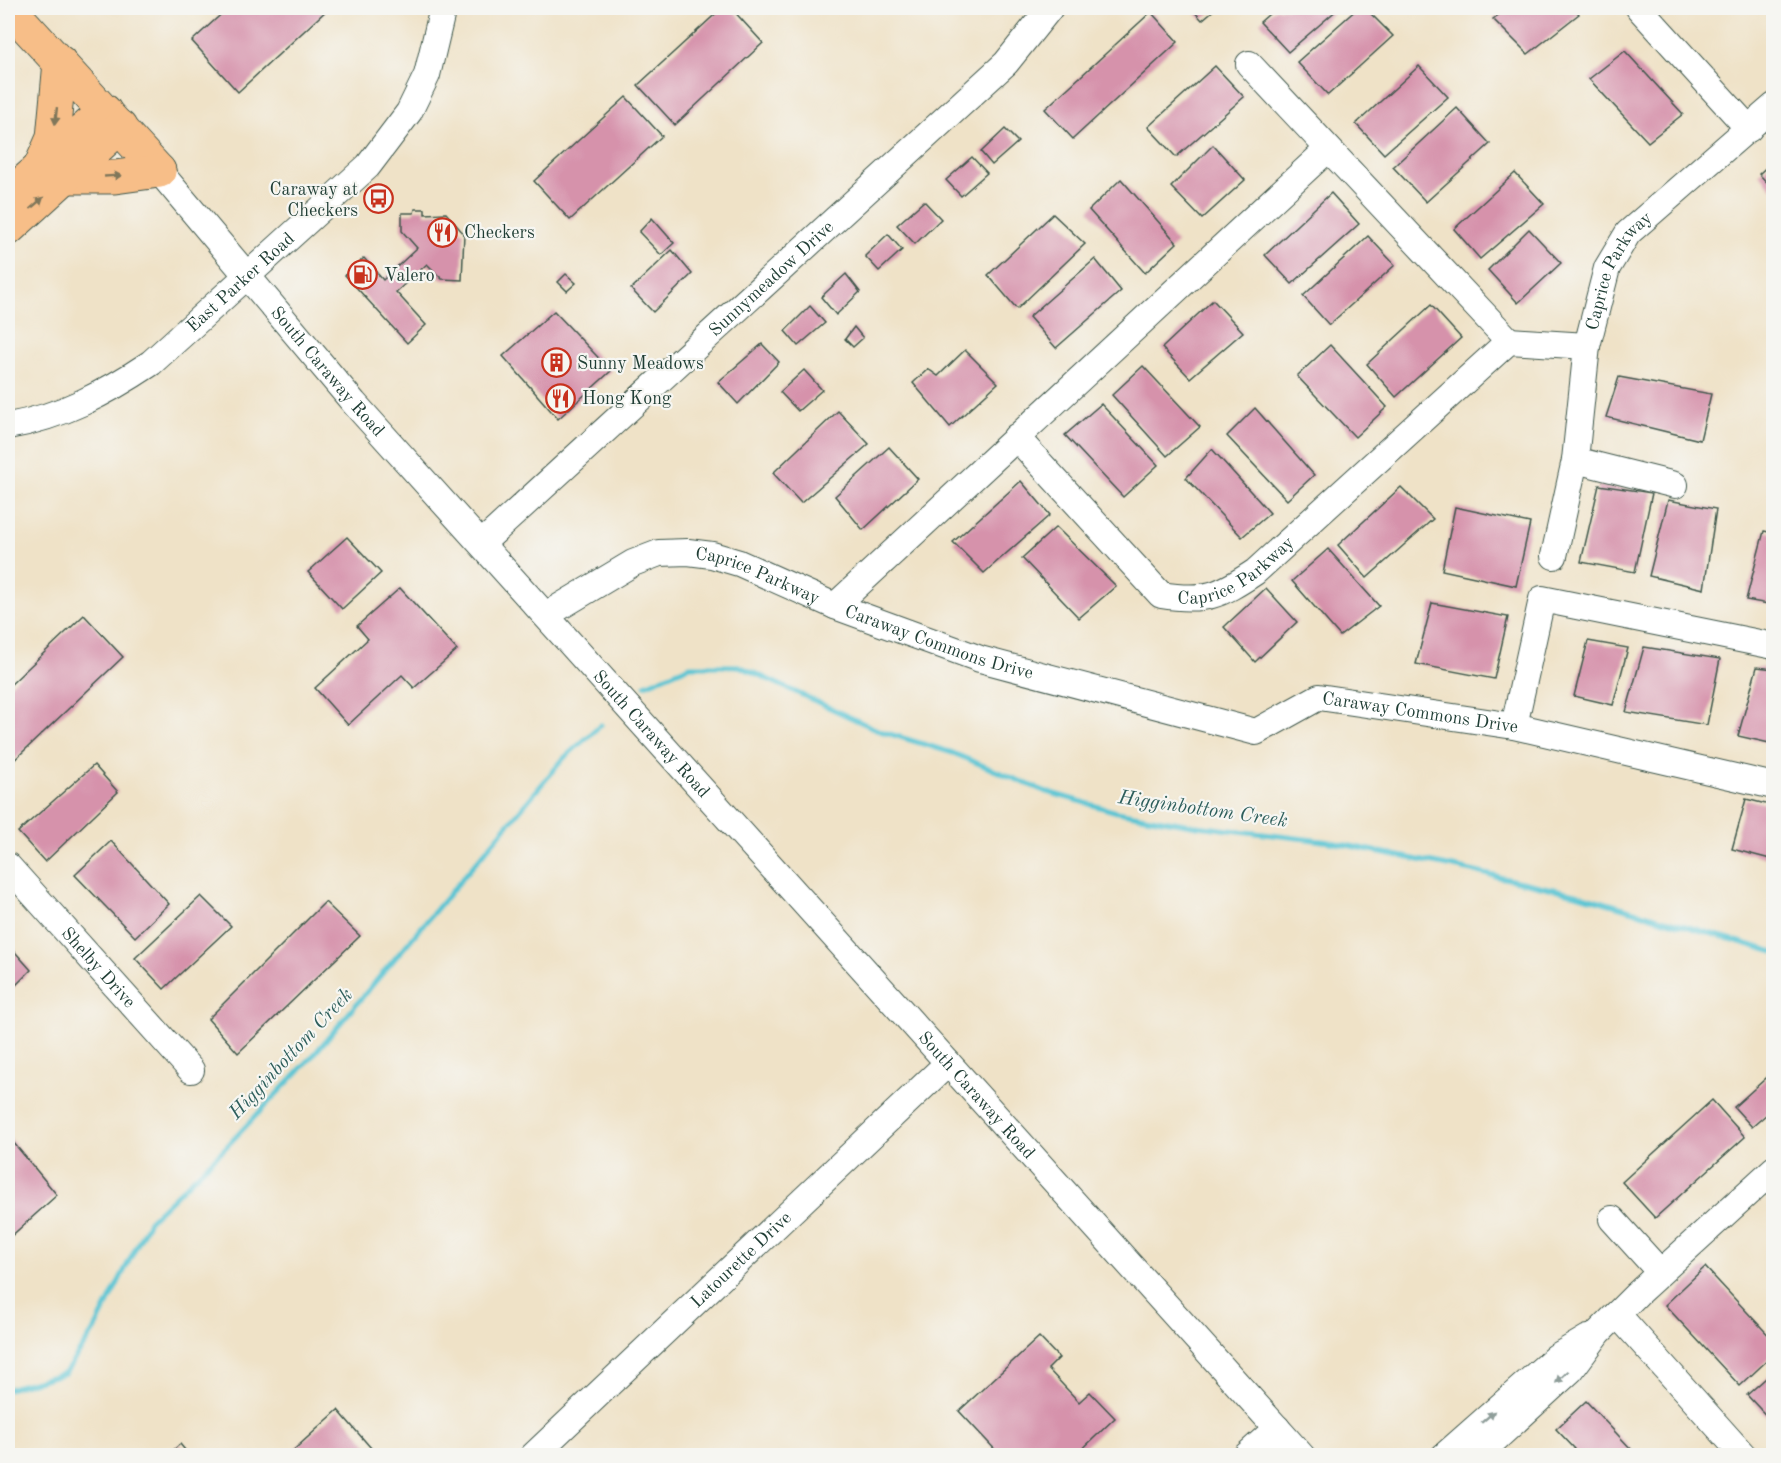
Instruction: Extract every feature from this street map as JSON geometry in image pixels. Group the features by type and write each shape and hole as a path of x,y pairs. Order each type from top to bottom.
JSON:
{"main road":[{"name":"South Caraway Road","path":"9,8 159,171"},
{"path":"54,172 53,138 60,62"},
{"path":"8,229 54,172 112,119"},
{"path":"8,196 54,172 115,177 159,171"}],"street":[{"name":"East Parker Road","path":"8,426 43,420 114,388 151,363 368,166 409,112 427,75 443,8"},
{"name":"Sunnymeadow Drive","path":"482,543 1006,63 1050,8"},
{"path":"1639,8 1749,129"},
{"path":"1249,64 1509,341"},
{"name":"Caprice Parkway","path":"546,615 633,563 672,551 711,555 739,563 835,606 1016,437 1161,595 1187,600 1221,594 1255,572 1509,341 1587,346 1607,268 1628,233 1773,106"},
{"path":"1016,437 1328,149"},
{"name":"South Caraway Road","path":"159,171 354,403 1302,1455"},
{"path":"1554,556 1575,460 1587,346"},
{"path":"1575,460 1675,485"},
{"path":"1514,726 1542,599 1773,646"},
{"name":"Caraway Commons Drive","path":"835,606 980,659 1256,732 1319,697 1514,726 1773,786"},
{"name":"Shelby Drive","path":"8,866 191,1070"},
{"name":"Latourette Drive","path":"532,1455 948,1063"},
{"path":"1477,1455 1570,1370 1599,1332 1660,1272 1773,1169"},
{"path":"1612,1219 1660,1272"},
{"path":"1617,1314 1744,1455"},
{"path":"1444,1455 1556,1357 1599,1332"},
{"path":"1246,1455 1277,1428"}],"building":[{"path":"228,8 329,8 238,92 192,41"},
{"path":"722,8 731,8 763,43 675,125 638,85"},
{"path":"1191,8 1216,8 1202,20"},
{"path":"1276,8 1339,8 1288,52 1260,22"},
{"path":"1358,8 1365,8 1393,36 1328,95 1297,62"},
{"path":"1508,8 1574,8 1579,14 1528,54 1493,19"},
{"path":"1151,12 1178,42 1073,139 1045,109"},
{"path":"1625,51 1683,114 1648,142 1589,79"},
{"path":"1215,66 1244,97 1176,157 1148,127"},
{"path":"1419,66 1448,97 1384,154 1356,124"},
{"path":"626,97 662,136 570,220 534,181"},
{"path":"1457,108 1490,144 1426,202 1393,167"},
{"path":"1005,129 1018,142 992,165 981,152"},
{"path":"1213,145 1245,180 1202,219 1171,187"},
{"path":"972,157 987,173 961,196 946,180"},
{"path":"1774,160 1774,190 1759,174"},
{"path":"1515,173 1544,204 1480,259 1454,229"},
{"path":"1121,179 1177,243 1145,273 1089,210"},
{"path":"1331,193 1359,224 1292,284 1265,255"},
{"path":"924,201 941,219 915,244 897,225"},
{"name":"Valero","path":"415,209 425,209 425,214 446,213 464,234 462,280 442,279 427,264 396,292 426,325 407,343 345,275 364,258 383,280 417,248 402,231 402,213 414,213"},
{"path":"1053,214 1085,244 1017,309 988,275"},
{"path":"652,218 674,243 661,255 639,232"},
{"path":"1529,229 1561,263 1518,303 1488,270"},
{"path":"888,234 902,250 879,271 865,256"},
{"path":"1368,236 1395,265 1329,325 1303,296"},
{"path":"672,250 692,274 653,312 631,289"},
{"path":"1095,259 1121,291 1056,348 1029,317"},
{"path":"566,274 576,283 567,291 558,282"},
{"path":"846,274 860,292 836,315 821,297"},
{"path":"1213,300 1243,332 1190,378 1162,348"},
{"path":"1431,305 1461,338 1396,397 1367,364"},
{"path":"810,306 825,323 798,346 785,331"},
{"name":"Sunny Meadows","path":"554,311 611,371 558,419 503,356"},
{"path":"854,327 863,338 853,347 845,339"},
{"path":"762,344 779,362 738,404 718,382"},
{"path":"1330,345 1387,407 1355,437 1297,376"},
{"path":"965,350 998,383 950,427 913,383 928,369 938,376"},
{"path":"1143,366 1200,427 1167,456 1112,395"},
{"path":"804,370 822,390 798,411 780,392"},
{"path":"1619,377 1711,394 1700,440 1606,417"},
{"path":"1101,404 1158,465 1123,497 1065,435"},
{"path":"1255,408 1314,475 1287,500 1227,436"},
{"path":"838,411 869,444 801,503 773,473"},
{"path":"889,447 918,479 863,530 835,496"},
{"path":"1212,449 1270,513 1242,537 1186,478"},
{"path":"1021,481 1050,515 984,573 953,542"},
{"path":"1599,485 1652,493 1635,572 1581,562"},
{"path":"1401,487 1433,519 1367,578 1338,545"},
{"path":"1668,500 1716,509 1704,589 1649,576"},
{"path":"1455,507 1530,523 1516,586 1442,570"},
{"path":"1056,527 1116,586 1079,618 1022,558"},
{"path":"1764,531 1774,533 1774,605 1746,600"},
{"path":"347,537 381,573 342,609 308,572"},
{"path":"1328,549 1379,606 1340,636 1292,581"},
{"path":"400,588 457,650 414,688 402,675 348,725 315,688 368,639 357,626"},
{"path":"1266,588 1297,622 1255,662 1224,627"},
{"path":"1432,603 1508,617 1494,679 1416,664"},
{"path":"84,615 123,657 8,766 8,687"},
{"path":"1588,641 1628,648 1613,705 1574,696"},
{"path":"1644,647 1720,659 1707,725 1626,712"},
{"path":"1757,667 1774,669 1774,744 1738,736"},
{"path":"94,765 118,792 45,862 18,832"},
{"path":"1746,799 1774,806 1774,860 1732,849"},
{"path":"111,841 169,904 135,937 75,875"},
{"path":"201,896 231,926 164,989 135,958"},
{"path":"325,902 360,936 238,1053 208,1019"},
{"path":"8,944 31,970 8,993"},
{"path":"1774,1071 1774,1108 1752,1127 1734,1107"},
{"path":"1712,1100 1745,1137 1655,1218 1622,1182"},
{"path":"8,1136 57,1195 8,1239"},
{"path":"1705,1267 1774,1341 1774,1354 1740,1386 1665,1305"},
{"path":"1039,1337 1059,1358 1048,1369 1079,1402 1090,1392 1115,1418 1075,1456 1001,1456 959,1411"},
{"path":"1774,1371 1774,1424 1747,1395"},
{"path":"1586,1401 1633,1451 1628,1456 1567,1456 1575,1449 1556,1429"},
{"path":"338,1410 378,1456 287,1456"},
{"path":"180,1444 190,1456 167,1456"}],"waterway":[{"name":"Higginbottom Creek","path":"645,685 690,666 739,666 880,731 953,753 1044,791 1117,812 1197,826 1331,842 1458,868 1576,894 1774,952"},
{"name":"Higginbottom Creek","path":"8,1389 65,1373 95,1329 149,1221 226,1147 311,1058 564,758 601,725"}],"place":[{"name":"Caraway at Checkers","path":"379,199"},
{"name":"Checkers","path":"443,232"},
{"name":"Valero","path":"363,275"},
{"name":"Sunny Meadows","path":"556,363"},
{"name":"Hong Kong","path":"561,398"}]}
